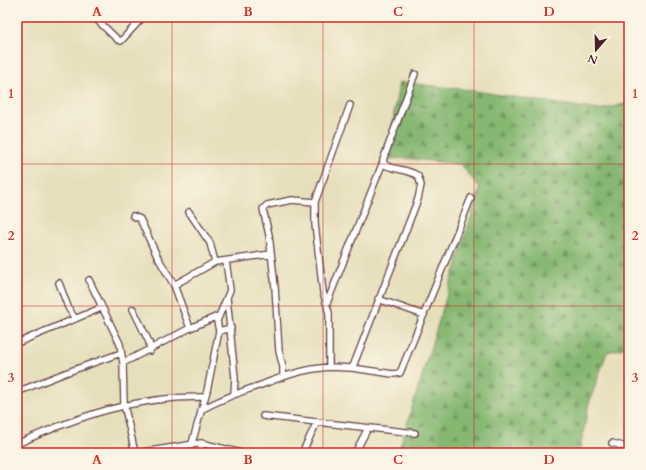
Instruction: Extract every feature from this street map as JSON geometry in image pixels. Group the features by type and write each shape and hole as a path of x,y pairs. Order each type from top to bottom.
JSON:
{"street":[{"path":"94,17 118,40 121,41 143,17"},
{"path":"326,303 383,162 415,74"},
{"path":"329,367 329,316 323,292 315,224 315,202 350,105"},
{"path":"352,368 378,299 404,237 421,186 420,178 415,174 389,166 383,162"},
{"path":"201,410 234,394 282,376 309,368 352,368 393,374 400,373 471,198"},
{"path":"282,376 271,254 263,212 264,207 292,200 315,202"},
{"path":"189,212 210,243 215,262"},
{"path":"133,216 140,219 157,256 174,285 190,328"},
{"path":"174,285 215,262 226,262 271,254"},
{"path":"192,444 205,397 219,331 217,321 218,316 230,290 226,262"},
{"path":"89,280 101,308 120,342 123,363 124,404 136,453 201,443 240,453"},
{"path":"59,283 68,307 75,319"},
{"path":"227,298 235,378 234,394"},
{"path":"378,299 424,315"},
{"path":"17,343 101,308"},
{"path":"133,309 148,342 150,350"},
{"path":"123,363 190,328 218,316"},
{"path":"219,331 231,328"},
{"path":"17,392 121,353"},
{"path":"17,444 93,413 124,404 182,397 205,397"},
{"path":"263,416 415,433"},
{"path":"302,453 317,422"},
{"path":"355,453 368,428"},
{"path":"201,443 201,453"},
{"path":"612,443 629,448"}],"green space":[{"path":"399,82 462,89 599,110 629,103 629,347 607,352 589,403 579,453 398,453 480,188 460,164 404,158 387,159"}]}
